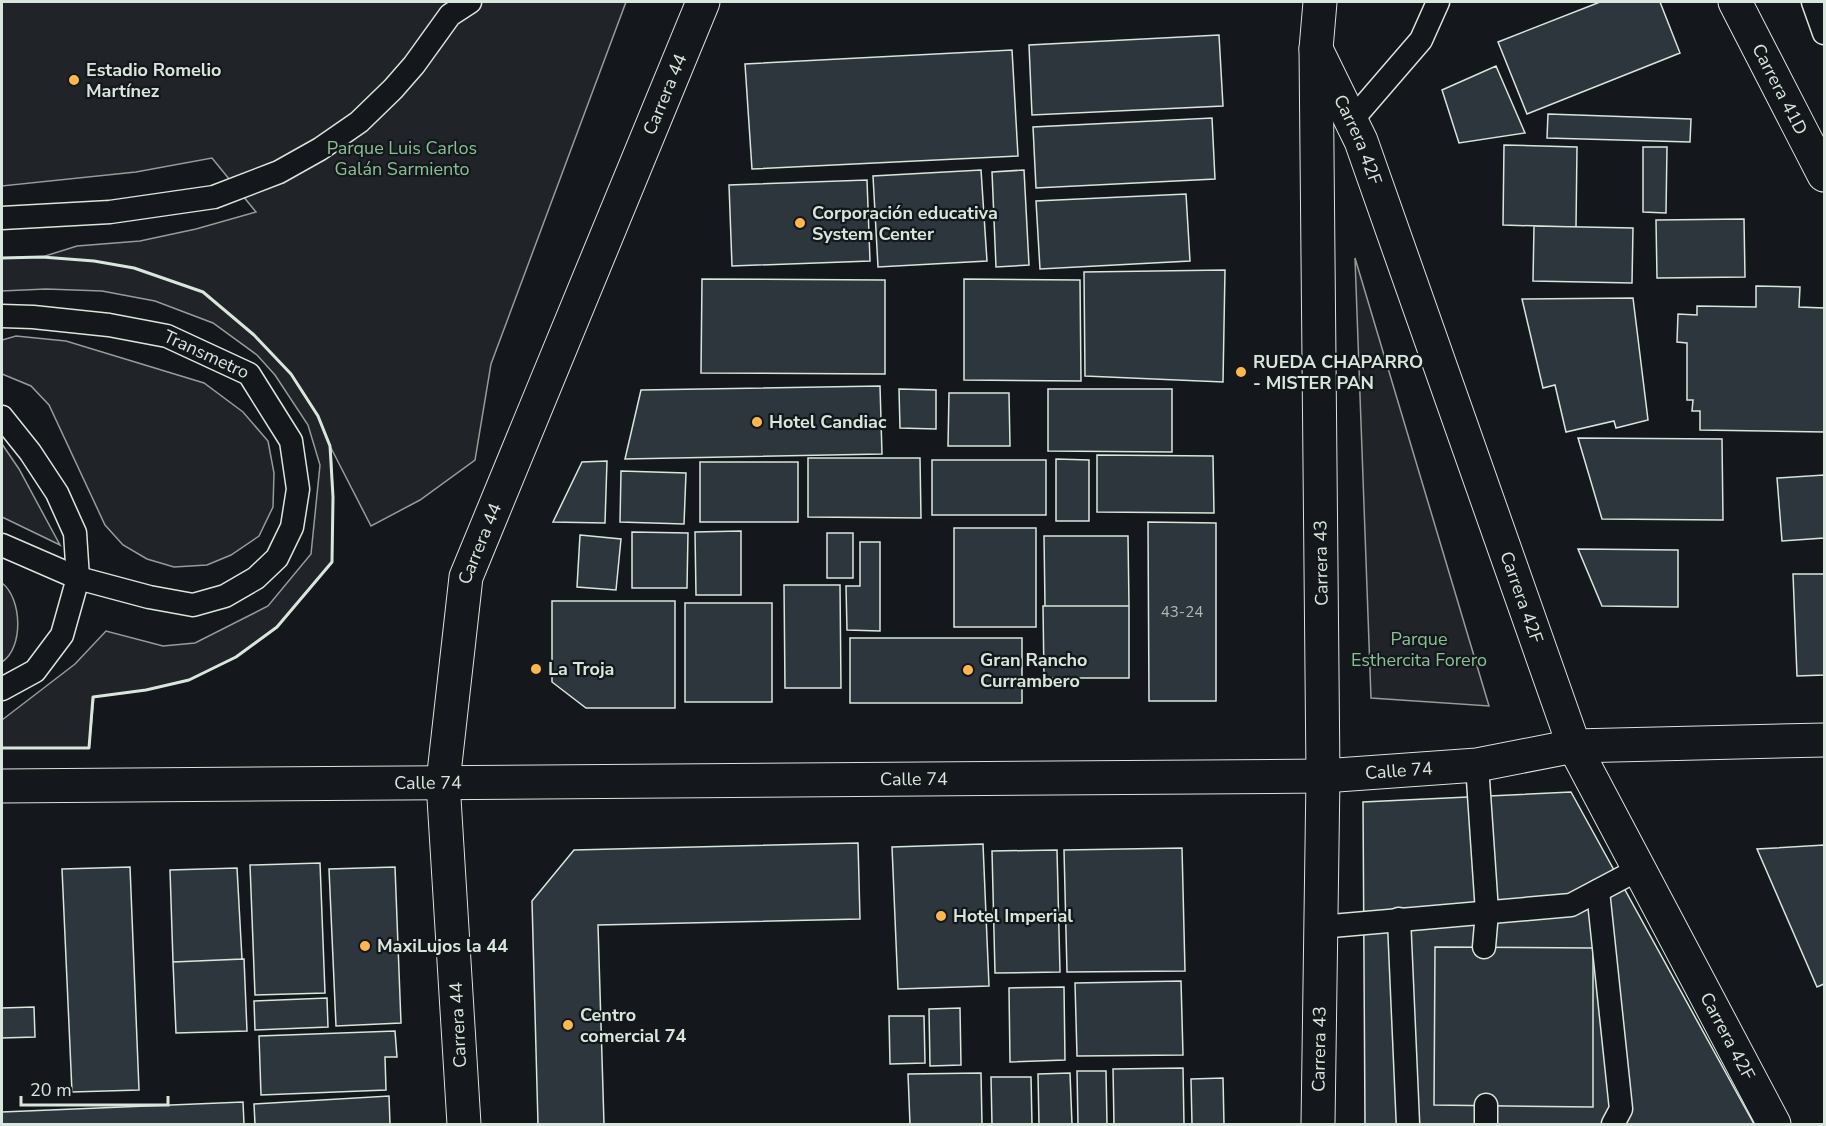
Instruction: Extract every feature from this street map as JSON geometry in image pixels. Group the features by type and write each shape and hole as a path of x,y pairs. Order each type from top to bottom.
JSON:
{"street":[{"name":"Carrera 44","path":"464,1125 443,782 466,577 701,2"},
{"name":"Carrera 43","path":"1318,1125 1323,776 1316,49 1320,2"},
{"name":"Carrera 41D","path":"1736,2 1824,173"},
{"name":"Carrera 42F","path":"1316,49 1352,120 1574,746 1774,1125"},
{"name":"Calle 74","path":"2,786 1323,776 1477,765 1574,746 1824,740"}],"lane":[{"path":"2,218 110,212 214,197 279,172 320,149 359,122 414,65 450,15 470,2"},
{"path":"1352,120 1421,40 1438,2"},
{"path":"1813,2 1824,33"},
{"name":"Transmetro","path":"2,316 109,325 167,336 249,374 291,441 298,489 292,527 277,558 256,578 225,596 193,605 148,597 78,578 2,545"},
{"path":"2,417 30,452 57,493 75,533 78,578 62,634 35,671 2,689"},
{"path":"1477,765 1486,912 1484,947"},
{"path":"1320,927 1570,905 1639,869"},
{"path":"1598,891 1621,1109 1613,1125"},
{"path":"1399,920 1408,1125"}],"green space":[{"name":"Parque Luis Carlos Galán Sarmiento","path":"2,2 626,2 491,364 475,460 420,500 371,526 331,448 332,562 277,627 236,657 189,680 146,690 94,697 89,748 2,748 2,720 75,664 106,631 163,646 195,643 268,606 311,554 320,465 308,425 275,375 257,355 213,323 155,301 102,291 46,289 2,291 2,258 42,257 77,246 140,241 196,229 256,212 212,158 136,172 2,186"},
{"name":"Parque Esthercita Forero","path":"1355,258 1489,706 1371,698"},
{"path":"16,336 66,341 204,383 243,412 268,441 274,473 273,507 259,536 231,555 207,565 174,567 147,559 123,545 105,525 49,405 31,386 2,374 2,340"},
{"path":"2,444 19,469 60,545 2,517"},
{"path":"2,583 14,600 18,623 14,646 2,662"}],"building":[{"path":"1600,2 1660,2 1680,53 1527,114 1498,42"},
{"path":"1219,35 1223,106 1032,115 1029,45"},
{"path":"1012,50 1018,156 752,169 745,64"},
{"path":"1496,66 1525,133 1459,143 1442,90"},
{"path":"1548,114 1691,119 1690,142 1547,138"},
{"path":"1212,118 1215,179 1036,188 1033,127"},
{"path":"1504,145 1577,147 1576,227 1503,225"},
{"path":"1643,147 1667,147 1666,213 1643,212"},
{"path":"981,170 987,261 878,267 873,176"},
{"path":"1024,170 1029,265 996,267 992,172"},
{"name":"Corporación educativa System Center","path":"867,180 870,261 732,266 729,185"},
{"path":"1186,194 1190,261 1040,269 1036,201"},
{"path":"1744,219 1745,277 1657,278 1656,220"},
{"path":"1534,226 1633,228 1632,283 1533,281"},
{"path":"1225,270 1223,382 1085,376 1084,272"},
{"path":"702,279 885,280 885,374 701,373"},
{"path":"964,279 1080,280 1081,381 964,380"},
{"path":"1756,286 1800,287 1799,307 1824,308 1824,432 1700,430 1700,411 1692,411 1693,400 1687,400 1687,343 1677,342 1678,314 1697,315 1697,306 1756,307"},
{"path":"1633,298 1648,420 1616,428 1614,421 1566,432 1555,385 1543,388 1522,299"},
{"name":"Hotel Candiac","path":"880,386 882,454 625,459 641,390"},
{"path":"899,389 936,390 936,429 900,428"},
{"path":"1048,389 1172,389 1172,452 1048,451"},
{"path":"949,393 1009,393 1010,446 948,446"},
{"path":"1578,438 1722,439 1723,520 1602,519"},
{"path":"1097,455 1213,456 1214,513 1097,512"},
{"path":"808,458 920,458 921,518 808,517"},
{"path":"1056,459 1089,460 1089,521 1056,521"},
{"path":"932,460 1046,460 1046,515 932,515"},
{"path":"607,461 605,523 553,522 582,462"},
{"path":"700,462 798,462 798,522 700,522"},
{"path":"621,471 686,473 684,524 620,522"},
{"path":"1824,475 1824,538 1782,541 1777,478"},
{"path":"1148,522 1216,523 1216,701 1149,701"},
{"path":"954,528 1036,528 1036,627 954,627"},
{"path":"741,531 741,595 696,595 695,532"},
{"path":"632,532 688,533 687,588 632,588"},
{"path":"827,533 853,533 853,578 827,578"},
{"path":"580,535 621,539 616,590 577,587"},
{"path":"1044,536 1128,536 1129,606 1045,606"},
{"path":"860,542 880,542 880,631 847,630 846,586 860,586"},
{"path":"1578,549 1678,550 1678,607 1602,606"},
{"path":"1793,574 1824,574 1824,675 1797,676"},
{"path":"784,585 840,585 841,688 785,688"},
{"path":"552,601 675,601 675,708 586,708 552,682"},
{"path":"685,603 772,603 772,702 685,702"},
{"path":"1043,606 1129,606 1129,678 1044,678"},
{"path":"850,638 1022,638 1022,703 850,703"},
{"path":"1571,792 1754,1124 1365,1124 1363,802"},
{"name":"Centro comercial 74","path":"858,843 860,919 598,925 604,1124 538,1124 532,901 574,850"},
{"name":"Hotel Imperial","path":"983,844 989,986 898,989 892,847"},
{"path":"1824,845 1824,984 1817,987 1757,849"},
{"path":"1182,848 1185,971 1067,972 1064,850"},
{"path":"1057,850 1060,972 995,973 992,851"},
{"path":"320,863 325,993 255,995 250,865"},
{"path":"130,867 139,1090 72,1092 62,869"},
{"name":"MaxiLujos la 44","path":"395,867 401,1023 336,1026 329,869"},
{"path":"237,868 242,959 173,962 170,870"},
{"path":"1435,947 1593,948 1593,1107 1434,1105"},
{"path":"244,959 247,1031 176,1033 173,962"},
{"path":"1181,981 1183,1055 1077,1056 1075,983"},
{"path":"1064,987 1065,1060 1010,1062 1009,988"},
{"path":"327,998 328,1027 255,1030 254,1001"},
{"path":"34,1007 35,1037 2,1038 2,1008"},
{"path":"960,1008 961,1065 930,1066 929,1009"},
{"path":"889,1016 924,1016 925,1063 890,1064"},
{"path":"395,1031 397,1057 385,1057 386,1090 261,1095 259,1036"},
{"path":"1183,1068 1184,1124 1114,1124 1113,1069"},
{"path":"1077,1071 1106,1071 1107,1124 1078,1124"},
{"path":"981,1073 982,1124 910,1124 908,1074"},
{"path":"1070,1073 1072,1124 1039,1124 1038,1074"},
{"path":"991,1077 1031,1077 1032,1124 992,1124"},
{"path":"1223,1078 1224,1124 1192,1124 1191,1079"},
{"path":"389,1096 390,1124 255,1124 254,1104"},
{"path":"243,1102 244,1124 2,1124 2,1112"}],"wall":[{"path":"2,258 42,257 94,261 134,268 203,292 254,335 291,374 318,416 330,446 333,497 332,562 277,627 236,657 189,680 146,690 93,697 89,748 2,748"}],"place":[{"name":"Estadio Romelio Martínez","path":"74,80"},
{"name":"Corporación educativa System Center","path":"800,223"},
{"name":"RUEDA CHAPARRO - MISTER PAN","path":"1241,372"},
{"name":"Hotel Candiac","path":"757,422"},
{"name":"La Troja","path":"536,669"},
{"name":"Gran Rancho Currambero","path":"968,670"},
{"name":"Hotel Imperial","path":"941,916"},
{"name":"MaxiLujos la 44","path":"365,946"},
{"name":"Centro comercial 74","path":"568,1025"}]}
